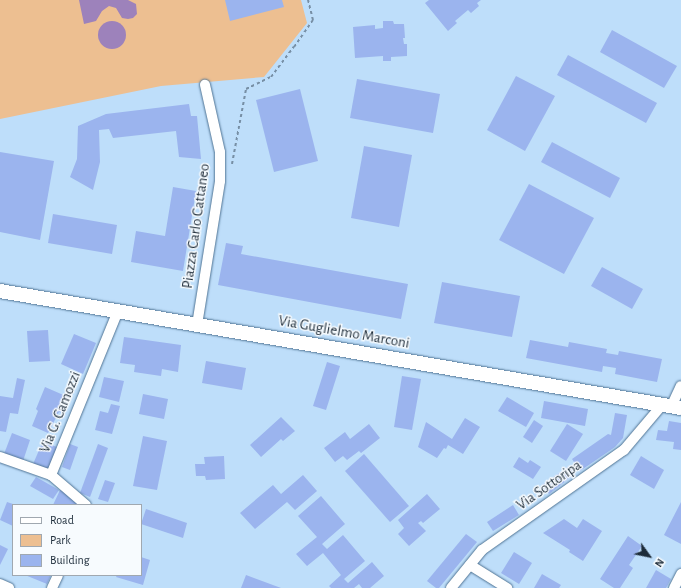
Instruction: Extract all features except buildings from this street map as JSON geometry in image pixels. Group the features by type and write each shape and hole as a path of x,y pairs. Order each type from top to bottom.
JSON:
{"main road":[{"name":"Via Guglielmo Marconi","path":"0,291 118,310 671,407"}],"street":[{"name":"Piazza Carlo Cattaneo","path":"197,324 220,181 220,152 205,85"},
{"name":"Via G. Camozzi","path":"0,458 51,475 118,310"},
{"name":"Via Sottoripa","path":"451,588 482,550 624,450 671,407 681,386"},
{"path":"51,475 85,504"},
{"path":"470,565 507,588"},
{"path":"674,588 681,574"},
{"path":"52,588 58,576"},
{"path":"0,584 9,588"}],"path":[{"path":"232,168 246,89 271,77 313,20 308,0"}],"green space":[{"path":"0,0 301,0 307,23 264,77 161,86 0,119"}],"shaded area":[{"path":"79,0 128,0 136,4 137,14 133,18 122,18 116,8 109,6 102,11 96,21 84,24"},
{"path":"112,21 122,25 126,35 122,45 112,49 102,45 98,35 102,25"}]}
